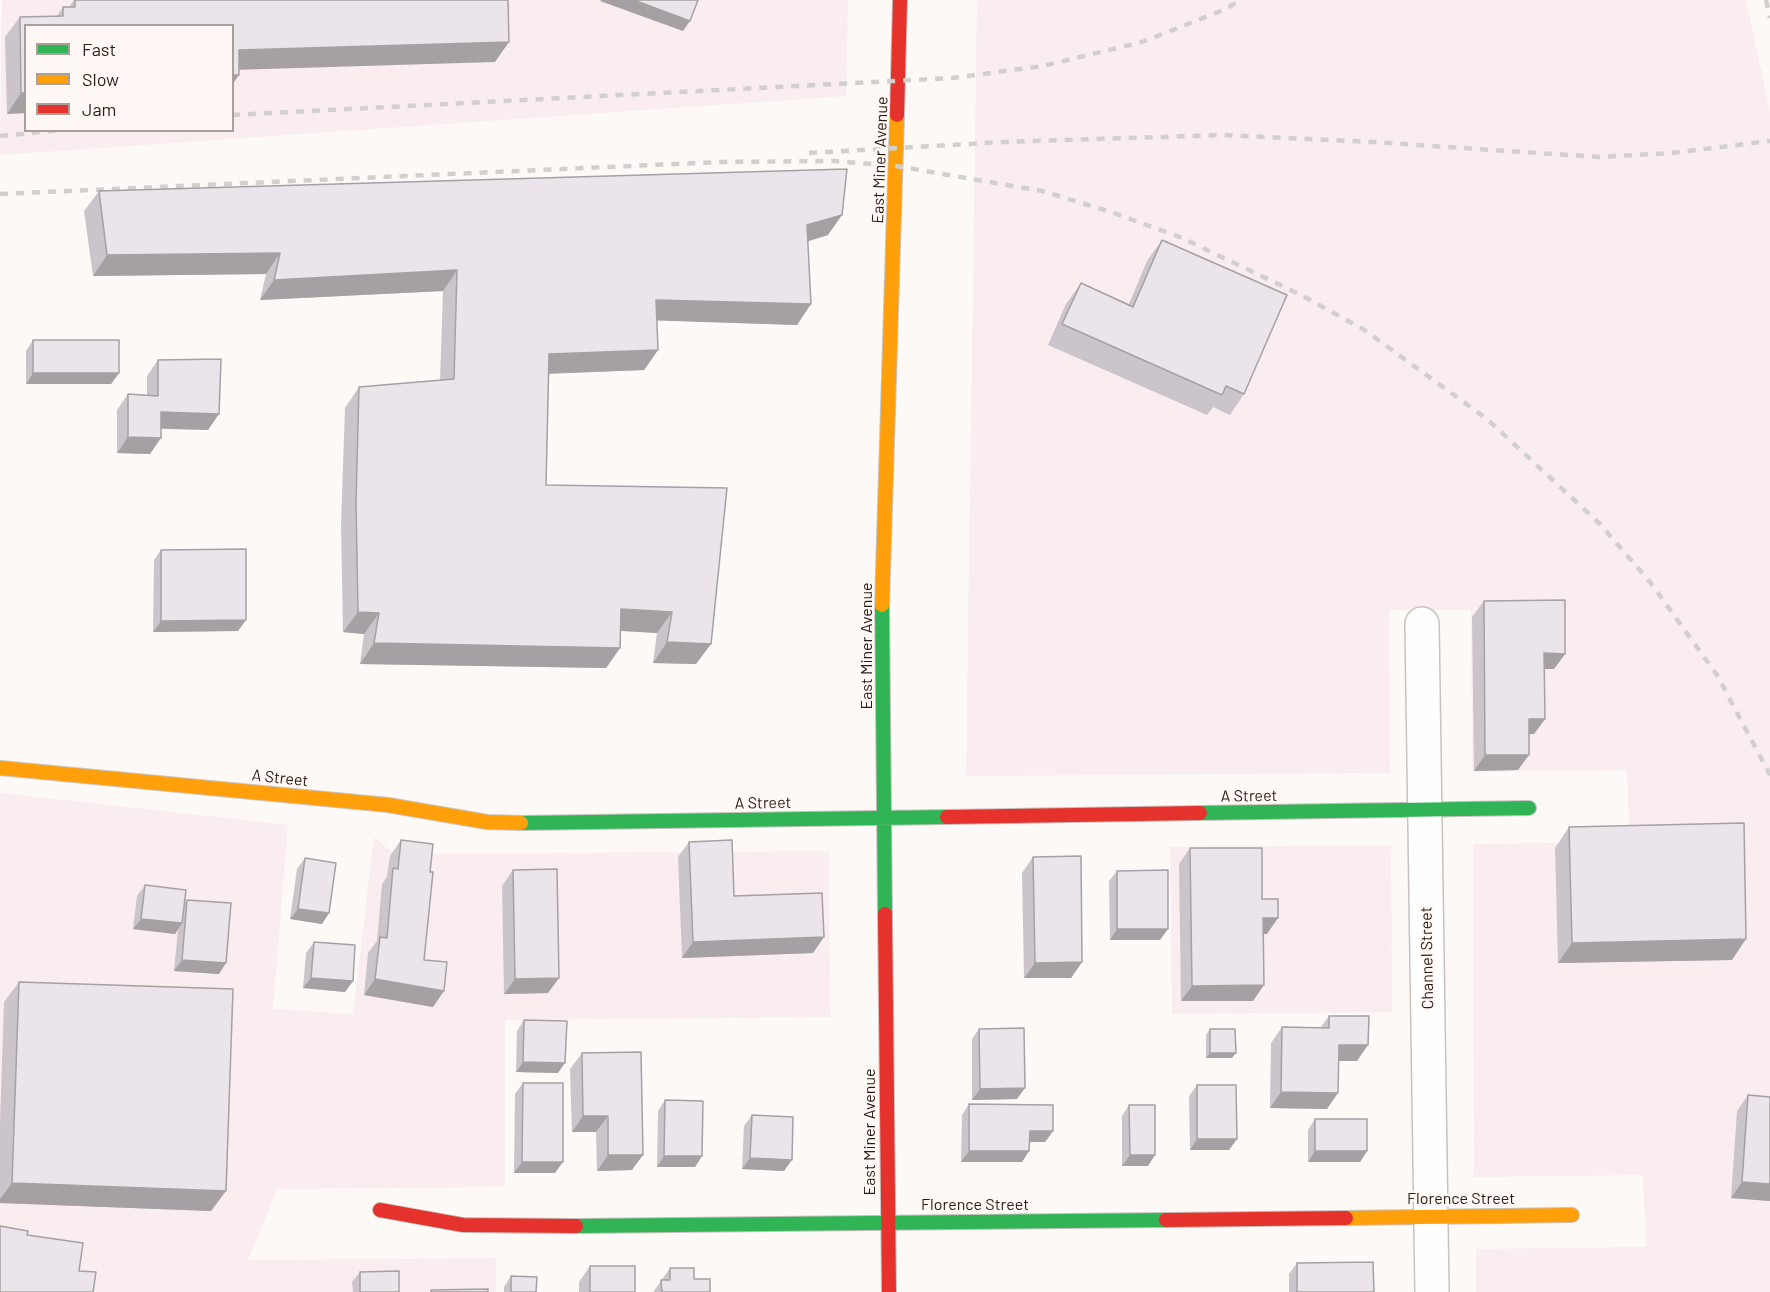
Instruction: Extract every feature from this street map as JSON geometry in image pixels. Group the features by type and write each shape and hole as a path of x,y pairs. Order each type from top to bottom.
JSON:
{"street":[{"name":"East Miner Avenue","path":"889,1292 882,610 900,0"},
{"name":"Channel Street","path":"1422,624 1432,1292"},
{"name":"A Street","path":"0,768 388,805 487,822 1529,808"},
{"name":"Florence Street","path":"380,1210 463,1225 496,1227 1572,1215"}],"shaded area":[{"path":"2,0 848,0 846,96 0,155"},
{"path":"977,0 1746,0 1770,111 1770,1292 1476,1292 1476,1249 1646,1247 1643,1175 1474,1177 1473,844 1630,842 1627,770 1472,772 1471,610 1389,610 1390,773 966,776"},
{"path":"0,793 288,825 273,1009 353,1014 374,837 394,854 829,851 830,1017 505,1020 505,1187 277,1189 248,1260 496,1258 496,1292 0,1292"},
{"path":"1391,845 1392,1012 1172,1014 1170,847"}],"building":[{"path":"75,0 508,0 509,42 239,50 239,75 234,75 234,24 24,24 24,93 21,93 20,17 63,16 63,7 75,7"},
{"path":"634,0 698,0 690,21"},
{"path":"847,169 842,215 807,225 811,304 656,300 658,350 549,354 546,485 727,488 711,644 667,642 672,612 621,609 620,648 374,643 379,613 358,612 356,503 359,387 454,379 457,270 274,280 280,253 107,255 99,191"},
{"path":"1162,240 1287,295 1244,394 1226,386 1222,395 1062,324 1081,283 1133,307"},
{"path":"33,340 119,340 119,373 33,373"},
{"path":"221,359 219,414 161,412 161,438 128,437 128,394 158,396 158,360"},
{"path":"246,549 246,620 161,621 161,550"},
{"path":"1565,600 1565,654 1544,653 1545,719 1529,719 1529,755 1485,755 1484,601"},
{"path":"1744,823 1746,939 1572,943 1569,827"},
{"path":"401,840 433,844 430,872 433,872 424,960 447,962 444,991 375,979 380,937 387,938 393,868 398,869"},
{"path":"732,840 734,896 822,893 824,937 693,942 689,842"},
{"path":"1190,848 1262,848 1262,899 1278,899 1278,918 1263,918 1264,985 1192,986"},
{"path":"1081,856 1082,962 1035,963 1033,857"},
{"path":"305,858 336,863 329,913 298,909"},
{"path":"557,869 559,978 515,979 513,870"},
{"path":"1168,870 1168,929 1117,929 1117,871"},
{"path":"145,885 186,890 182,923 141,919"},
{"path":"187,900 231,903 226,963 182,960"},
{"path":"314,942 355,945 353,981 311,978"},
{"path":"19,982 233,989 226,1191 12,1183"},
{"path":"1329,1016 1369,1016 1368,1045 1339,1045 1338,1093 1281,1092 1282,1027 1329,1028"},
{"path":"524,1020 567,1021 565,1063 523,1062"},
{"path":"1024,1028 1025,1088 980,1089 979,1029"},
{"path":"1210,1029 1235,1029 1236,1053 1210,1053"},
{"path":"641,1052 643,1155 608,1155 608,1116 583,1116 582,1053"},
{"path":"523,1083 563,1083 563,1162 522,1162"},
{"path":"1197,1085 1236,1085 1237,1139 1197,1139"},
{"path":"1748,1095 1770,1097 1770,1184 1742,1182"},
{"path":"665,1100 703,1101 702,1156 664,1156"},
{"path":"969,1104 1053,1105 1053,1131 1030,1131 1029,1151 969,1151"},
{"path":"1129,1105 1155,1105 1155,1155 1130,1155"},
{"path":"752,1115 793,1117 792,1160 750,1158"},
{"path":"1315,1119 1367,1119 1367,1151 1315,1151"},
{"path":"0,1226 28,1231 27,1235 83,1243 79,1271 96,1272 93,1292 0,1292"},
{"path":"1373,1262 1374,1292 1297,1292 1297,1263"},
{"path":"590,1266 635,1266 635,1292 590,1292"},
{"path":"670,1268 694,1268 694,1279 710,1279 710,1292 662,1292 661,1280 670,1280"},
{"path":"399,1271 399,1292 360,1292 360,1272"},
{"path":"511,1276 537,1277 536,1292 511,1292"},
{"path":"488,1289 488,1292 431,1292 431,1290"}],"railway":[{"path":"234,115 952,78 1043,66 1142,42 1226,9 1240,0"},
{"path":"1766,0 1770,18"},
{"path":"0,136 41,132"},
{"path":"809,153 1003,142 1223,135 1598,157 1672,153 1770,141"},
{"path":"0,194 720,162 834,161 896,166 1042,191 1111,212 1182,238 1301,295 1363,329 1487,419 1600,524 1650,582 1717,675 1770,775"}],"traffic: fast":[{"path":"882,605 885,914"},
{"path":"1200,813 1529,808"},
{"path":"521,823 947,817"},
{"path":"576,1226 1166,1220"}],"traffic: slow":[{"path":"882,605 897,115"},
{"path":"0,768 388,805 487,822 521,823"},
{"path":"1346,1218 1572,1215"}],"traffic: jam":[{"path":"897,115 900,0"},
{"path":"947,817 1200,813"},
{"path":"885,914 889,1292"},
{"path":"380,1210 463,1225 576,1226"},
{"path":"1166,1220 1346,1218"}]}
